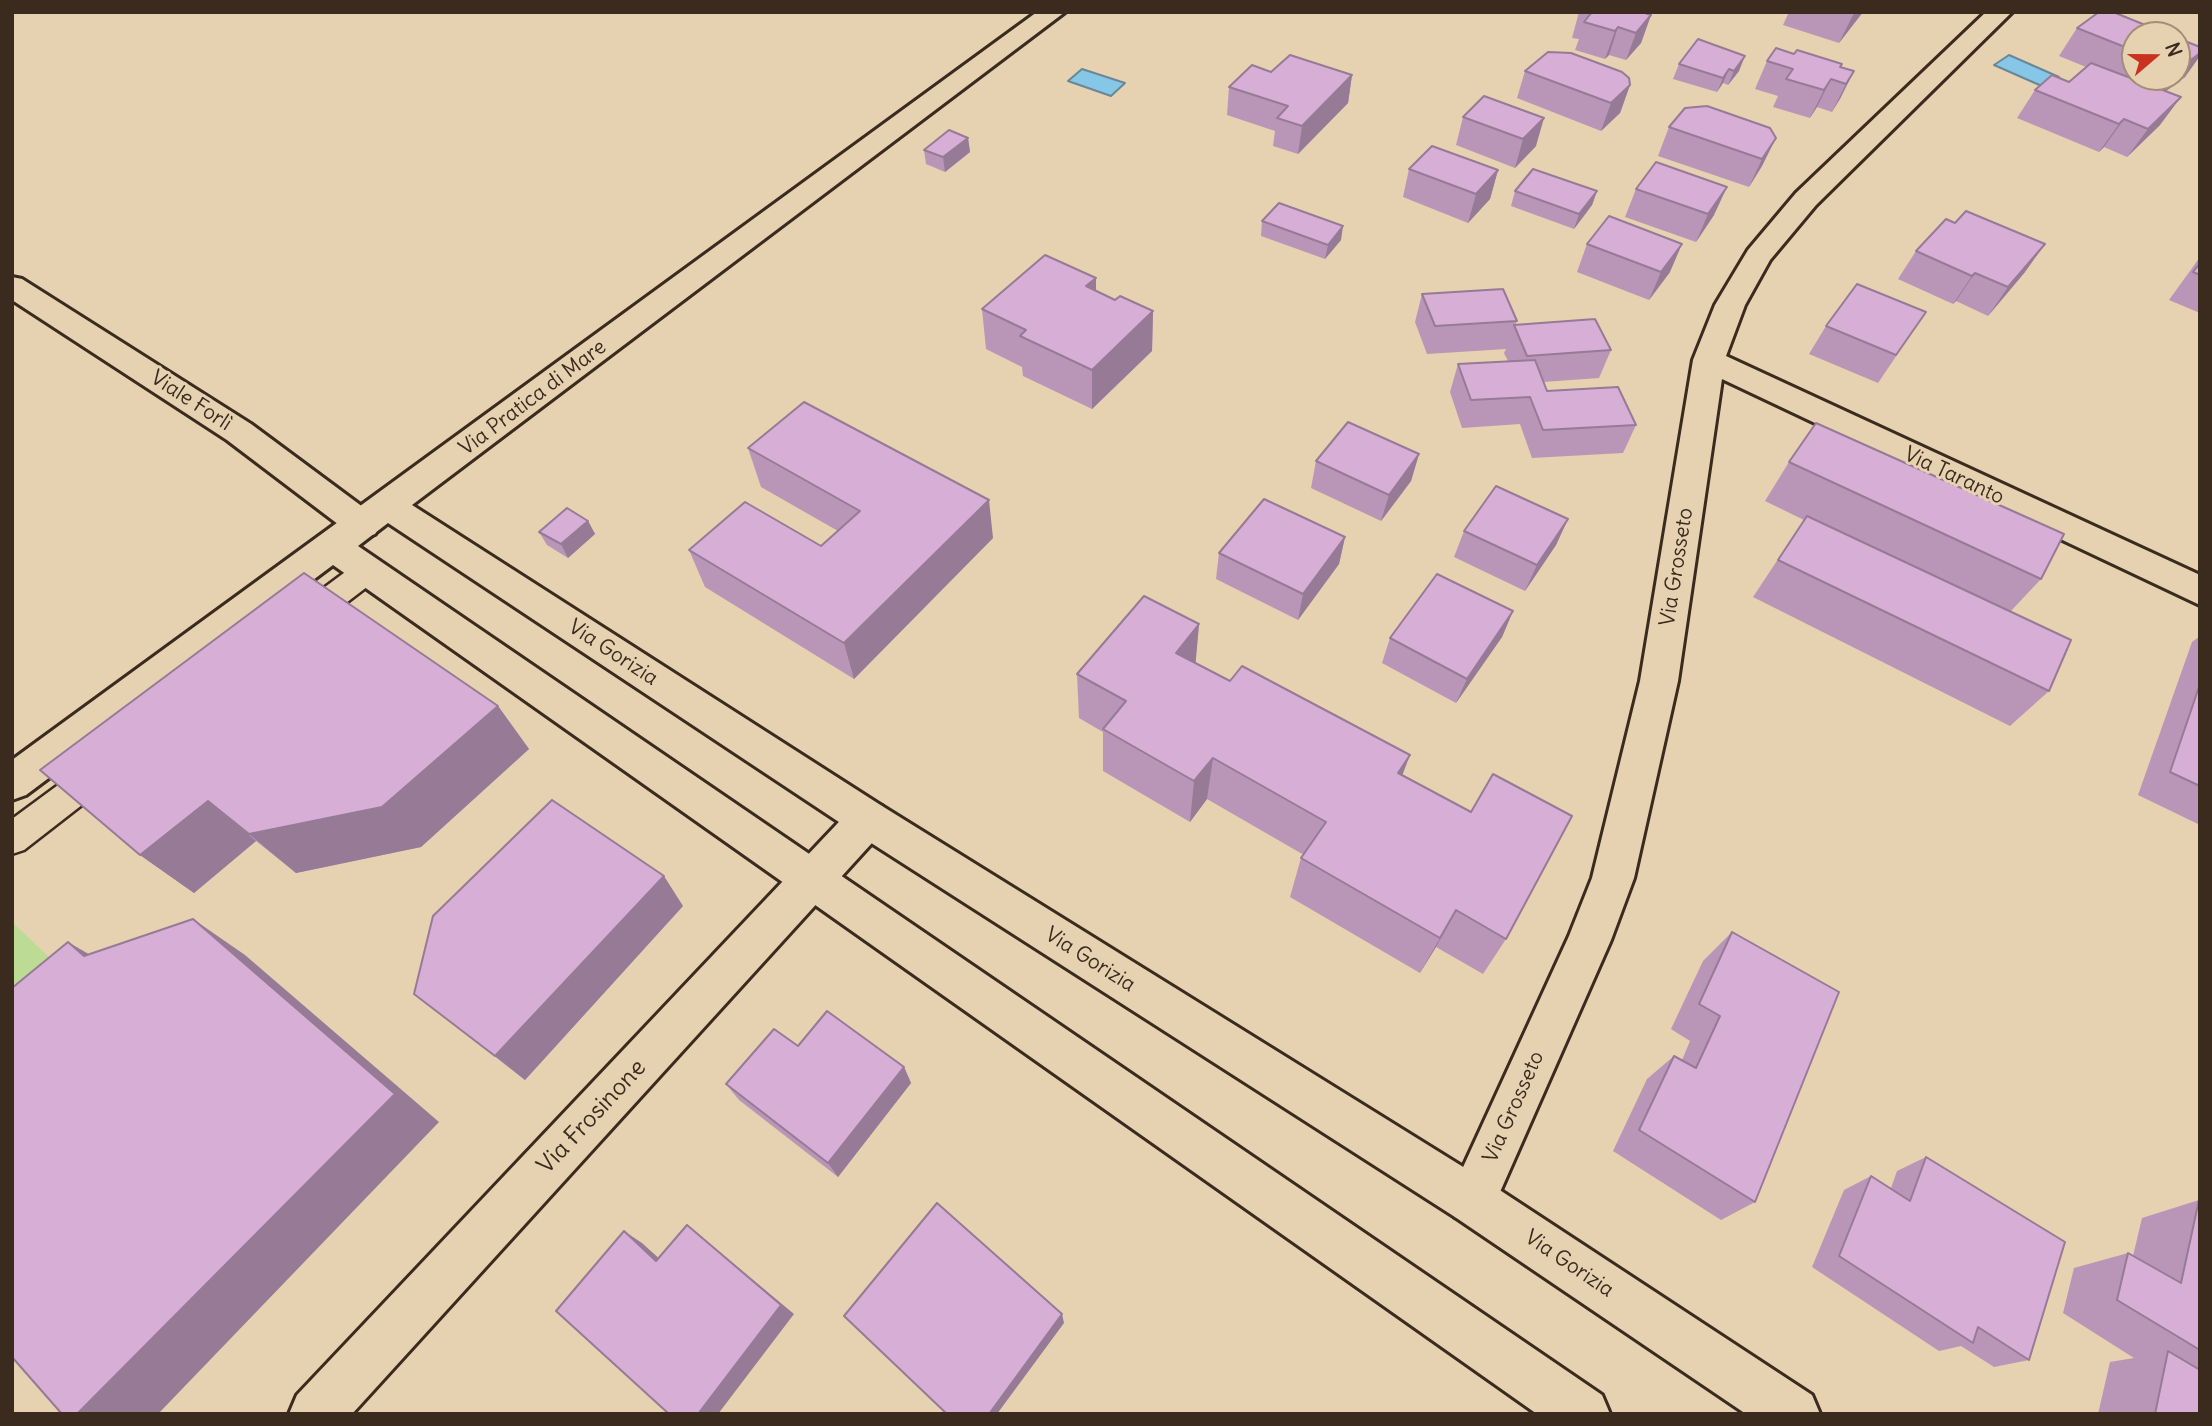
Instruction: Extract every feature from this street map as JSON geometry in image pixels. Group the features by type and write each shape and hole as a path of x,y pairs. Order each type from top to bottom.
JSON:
{"street":[{"name":"Via Pratica di Mare","path":"12,783 362,537 1053,12"},
{"name":"Via Grosseto","path":"1472,1200 1590,940 1622,846 1659,681 1709,360 1739,287 1772,237 1806,199 2000,12"},
{"name":"Viale Forlì","path":"12,286 239,432 362,537"},
{"name":"Via Taranto","path":"1709,360 2200,591"},
{"name":"Via Gorizia","path":"362,537 868,819 1472,1200 1793,1414"},
{"path":"362,537 810,881 1583,1414"},
{"name":"Via Frosinone","path":"316,1414 868,819"}],"lane":[{"path":"278,639 362,537"},
{"path":"12,839 123,755"}],"green space":[{"path":"12,922 50,958 12,1001"}],"water":[{"path":"2009,55 2059,77 2044,87 1994,65"},
{"path":"1082,69 1125,83 1111,96 1068,81"}],"building":[{"path":"1592,12 1642,12 1651,15 1636,33 1618,27 1615,31 1584,22"},
{"path":"2099,12 2113,12 2135,21 2121,21 2121,45 2077,28"},
{"path":"1698,39 1745,56 1734,71 1729,69 1723,78 1679,64"},
{"path":"2191,43 2200,47 2200,53 2191,60"},
{"path":"1776,48 1794,54 1797,50 1842,64 1840,67 1854,71 1846,84 1831,79 1824,90 1786,79 1793,69 1767,61"},
{"path":"1548,52 1571,53 1622,72 1629,78 1630,85 1611,103 1525,71"},
{"path":"1290,55 1352,75 1302,126 1277,118 1288,106 1229,87 1252,65 1271,72"},
{"path":"2091,63 2121,74 2121,91 2165,91 2181,97 2148,129 2124,119 2119,124 2035,90 2052,75 2069,82"},
{"path":"1484,96 1544,118 1523,139 1463,117"},
{"path":"1707,106 1770,128 1776,138 1762,159 1669,127 1685,108"},
{"path":"949,130 968,138 943,157 924,150"},
{"path":"1432,146 1498,170 1476,194 1409,169"},
{"path":"1656,162 1727,187 1708,214 1636,189"},
{"path":"1533,169 1597,191 1579,214 1515,191"},
{"path":"1279,203 1343,226 1328,245 1262,221"},
{"path":"1966,211 2045,244 2008,287 1975,273 1972,276 1916,251 1946,219 1955,223"},
{"path":"1609,216 1682,244 1661,272 1587,244"},
{"path":"1045,255 1096,278 1086,286 1115,300 1120,296 1153,311 1092,370 1020,336 1026,330 982,309"},
{"path":"2200,263 2200,275 2193,272"},
{"path":"1857,284 1926,312 1896,355 1826,326"},
{"path":"1503,289 1517,321 1435,326 1422,294"},
{"path":"1595,319 1611,350 1527,356 1514,325"},
{"path":"1535,360 1547,391 1618,387 1636,425 1543,430 1530,397 1471,400 1458,364"},
{"path":"804,402 989,500 844,643 689,550 745,502 821,546 860,511 748,448"},
{"path":"1348,422 1419,454 1389,495 1316,461"},
{"path":"1816,423 2064,534 2041,579 1789,462"},
{"path":"1496,486 1568,519 1537,565 1464,531"},
{"path":"1264,499 1345,537 1303,594 1219,553"},
{"path":"567,508 588,521 561,544 539,532"},
{"path":"1807,516 2071,640 2049,691 1778,560"},
{"path":"304,573 498,706 382,807 249,834 208,801 140,855 40,770"},
{"path":"1437,574 1513,611 1467,679 1390,638"},
{"path":"1144,596 1199,624 1176,653 1230,681 1242,666 1410,755 1398,773 1471,812 1493,774 1572,816 1506,939 1456,910 1440,938 1301,858 1326,822 1213,758 1194,781 1103,729 1126,701 1077,674"},
{"path":"2200,684 2200,786 2170,772"},
{"path":"552,800 664,876 495,1056 414,994 433,916"},
{"path":"193,919 395,1094 77,1414 62,1414 12,1357 12,988 68,942 84,956"},
{"path":"1732,932 1839,992 1755,1202 1639,1130 1674,1056 1696,1068 1720,1016 1699,1004"},
{"path":"827,1011 904,1067 828,1163 726,1084 774,1029 798,1046"},
{"path":"1926,1157 2065,1242 2029,1360 1978,1327 1973,1343 1839,1256 1871,1176 1910,1201"},
{"path":"2199,1200 2200,1350 2117,1300 2128,1253 2181,1283"},
{"path":"937,1203 1062,1314 989,1414 947,1414 844,1316"},
{"path":"687,1225 781,1305 698,1414 669,1414 556,1311 624,1231 656,1261"},
{"path":"2168,1351 2200,1370 2200,1414 2155,1414"}]}
